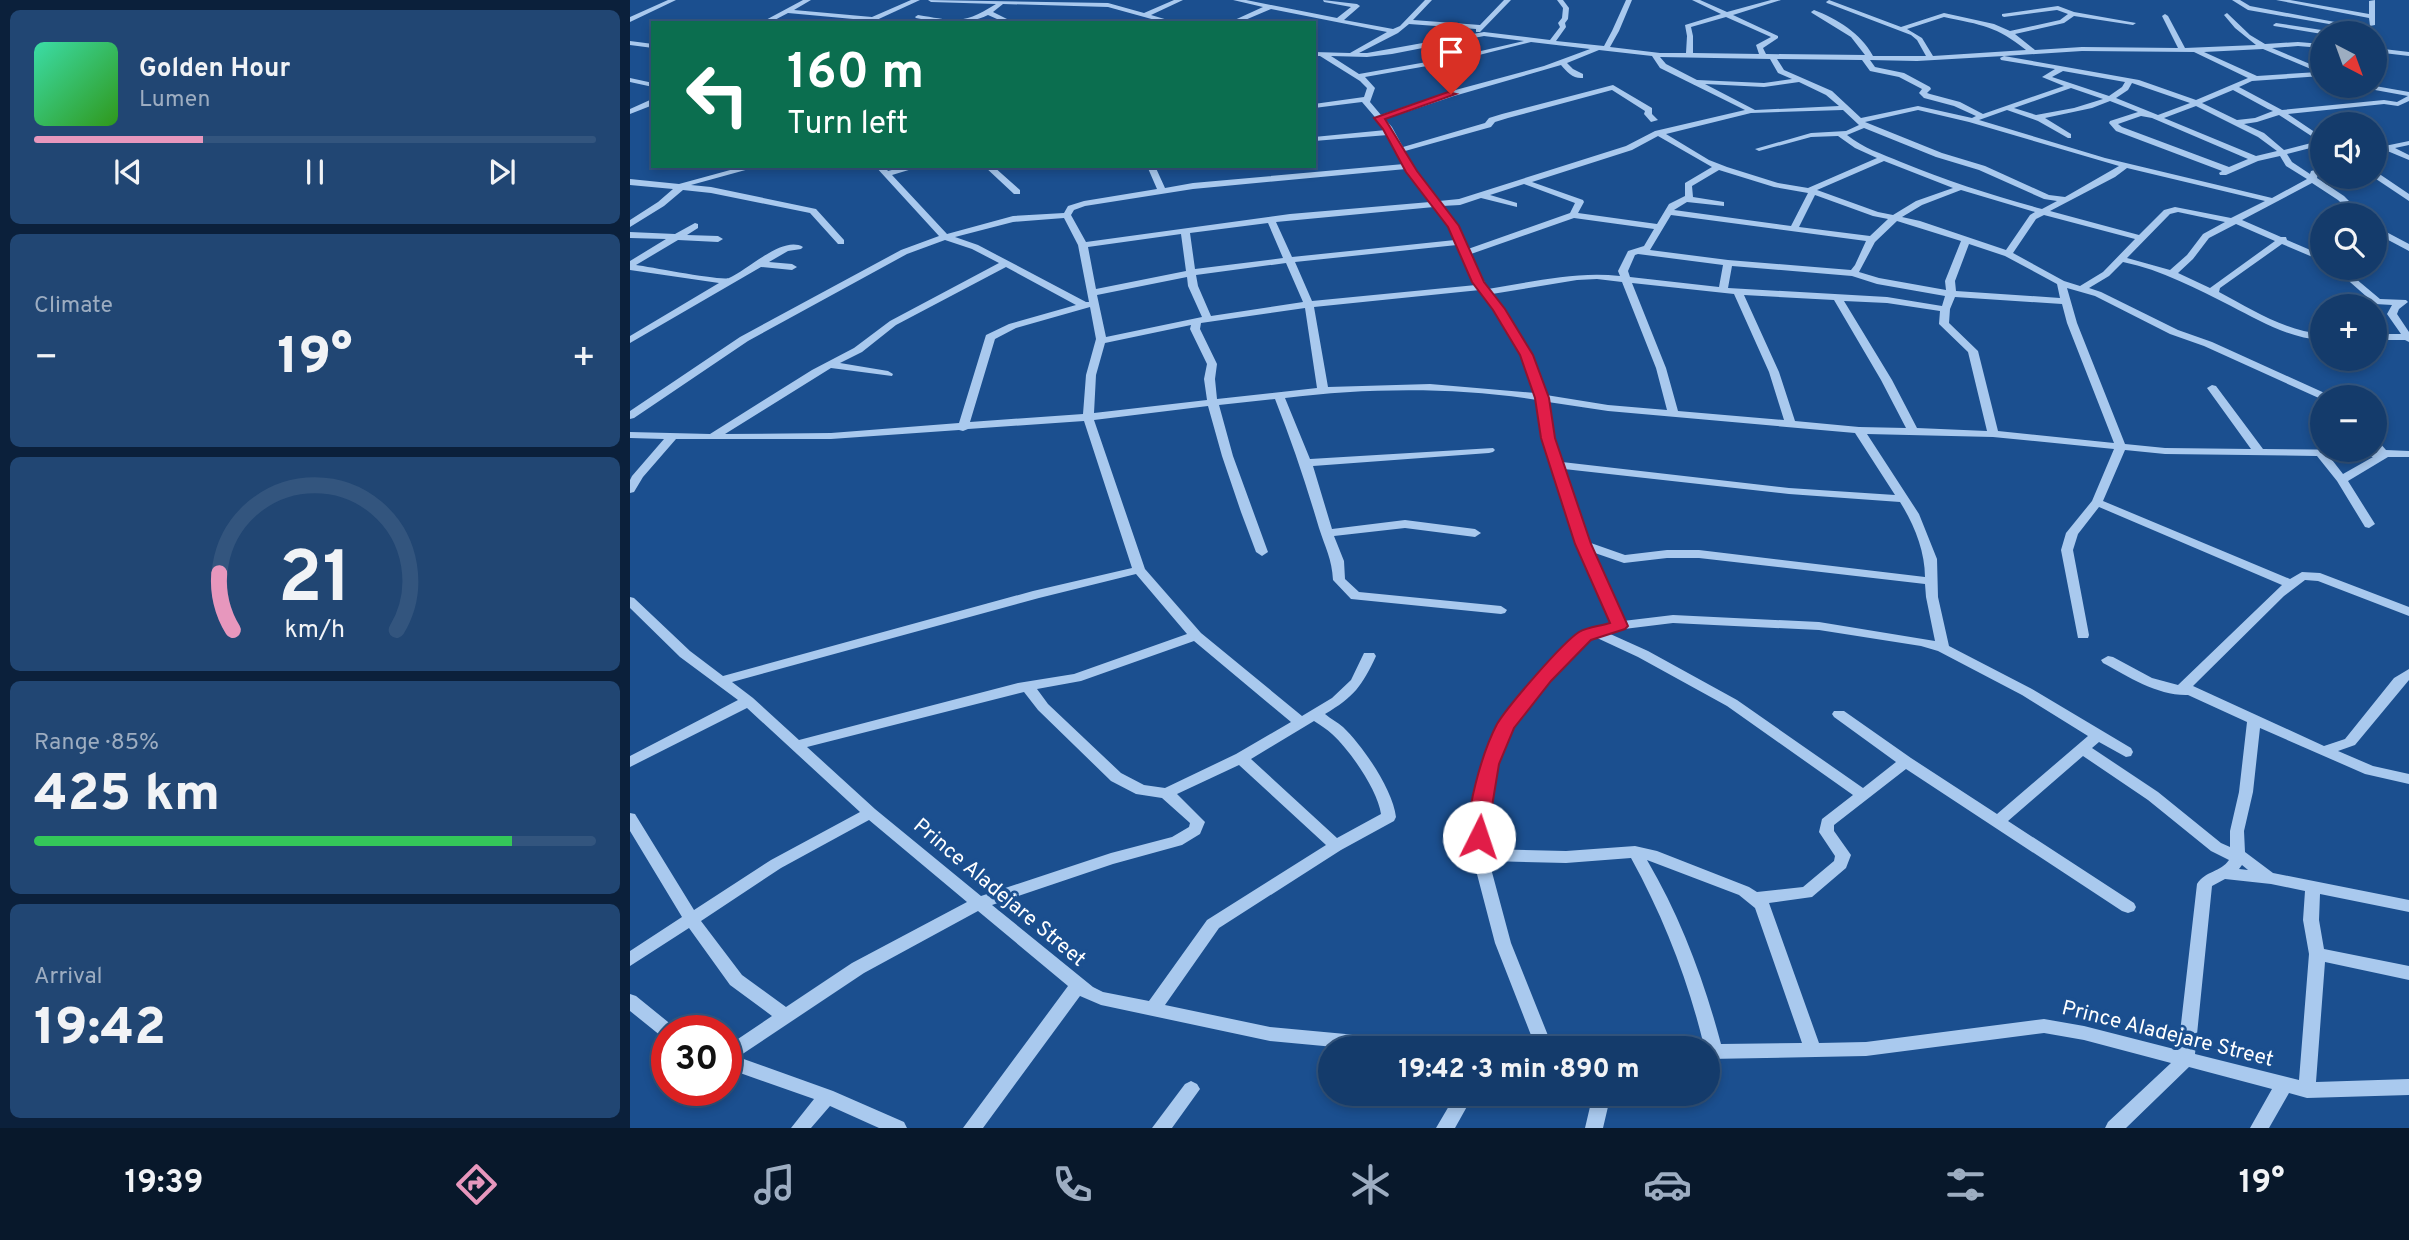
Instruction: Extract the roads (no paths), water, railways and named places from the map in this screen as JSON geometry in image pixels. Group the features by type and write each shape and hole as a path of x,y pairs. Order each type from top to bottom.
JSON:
{"street":[{"path":"630,20 673,0"},
{"path":"767,21 808,0"},
{"path":"788,11 867,21 917,0"},
{"path":"931,0 1000,4 1088,4 1116,7 1169,21"},
{"path":"1116,7 1133,0"},
{"path":"1146,14 1180,0"},
{"path":"1236,0 1396,32"},
{"path":"1236,21 1289,0"},
{"path":"1350,55 1396,32 1429,0"},
{"path":"1476,34 1508,0"},
{"path":"1551,43 1563,27 1561,23 1565,19 1566,8 1560,0"},
{"path":"1379,118 1601,49 1616,36 1629,0"},
{"path":"1695,0 1776,37 1759,47 1781,71 1829,93 1862,123 1950,159 1982,168 2049,201 2064,199 2126,165"},
{"path":"1689,55 1690,34 1686,26 1779,0"},
{"path":"2235,0 2248,8 2315,21"},
{"path":"2279,0 2372,17"},
{"path":"1326,1 1357,6 1339,20"},
{"path":"2371,21 2372,1"},
{"path":"1829,2 1901,29 1920,39 1931,58"},
{"path":"963,21 988,12 1000,4"},
{"path":"2004,15 2058,8 2073,14 2133,23"},
{"path":"988,12 1008,21"},
{"path":"1814,12 1856,36 1865,45 1872,69 1901,75 1927,89 1923,93 1927,96 1957,104 1982,116"},
{"path":"2009,33 2063,22 2073,14"},
{"path":"1901,29 1940,15 1992,25 2009,33 2033,51"},
{"path":"2227,15 2239,30 2261,47 2310,68"},
{"path":"2165,16 2183,51"},
{"path":"918,17 944,21"},
{"path":"1407,22 1482,27"},
{"path":"2276,25 2310,30"},
{"path":"1318,54 1392,52 1476,34 1655,55 1867,58 1931,58 2033,51 2196,51 2310,45"},
{"path":"1358,76 1455,59 1535,40"},
{"path":"630,43 651,46"},
{"path":"2196,51 2255,78"},
{"path":"2387,51 2409,54"},
{"path":"1318,54 1358,76 1371,88 1367,99 1369,107 1390,132 1409,166 1453,226 1484,289 1527,355 1542,398 1548,438 1556,465 1583,544 1619,626"},
{"path":"1987,54 2156,86 2239,122 2261,135 2283,154 2289,164 2310,179"},
{"path":"1655,55 1663,66 1751,111"},
{"path":"1563,63 1570,71 1580,76"},
{"path":"2061,69 2046,77 2227,144 2255,159"},
{"path":"2270,200 2221,188 2177,165 2113,125 2141,114 2153,117 2171,114 2255,78 2310,74"},
{"path":"630,80 651,85"},
{"path":"1698,82 1764,85 1797,80"},
{"path":"2036,117 2074,110 2109,99 2127,87 2130,80"},
{"path":"1971,120 2072,85"},
{"path":"1401,150 1488,125 1492,120 1505,116 1613,87 1649,110 1648,114 1654,120"},
{"path":"2233,87 2310,134"},
{"path":"2387,90 2407,94"},
{"path":"2239,122 2264,118 2270,114 2281,115 2386,102 2398,104 2407,94"},
{"path":"2380,98 2386,102"},
{"path":"1316,106 1367,99"},
{"path":"630,112 651,102"},
{"path":"1083,245 1271,220 1460,202 1629,148 1658,133 1751,111 1773,113 1844,108"},
{"path":"1759,149 1811,135 1840,134 1862,123 1911,108 1971,120 2126,165 2177,165 2228,170"},
{"path":"2007,108 2036,117 2068,136"},
{"path":"1316,139 1390,132"},
{"path":"1658,133 1718,167 1777,185 1811,190 2008,254 2062,284 2081,289 2310,390"},
{"path":"1840,134 1856,146 1960,187 2141,238"},
{"path":"2387,148 2409,143"},
{"path":"2221,188 2221,175 2228,170 2255,159 2310,146"},
{"path":"2387,148 2409,158"},
{"path":"1794,228 1811,190 1884,158"},
{"path":"1067,215 1071,208 1076,206 1163,191 1409,166"},
{"path":"1687,199 1690,194 1688,185 1718,167"},
{"path":"630,224 661,204 682,185 748,168"},
{"path":"881,168 945,237 1090,301"},
{"path":"887,174 910,168"},
{"path":"990,168 1017,192"},
{"path":"1152,168 1163,191"},
{"path":"2170,275 2190,257 2206,236 2310,181"},
{"path":"630,182 682,185 813,211 841,242"},
{"path":"1525,182 1580,201 1573,215"},
{"path":"2387,182 2409,198"},
{"path":"1853,273 1862,263 1872,239 1896,218 1919,203 1949,194 1960,187"},
{"path":"2326,189 2346,203"},
{"path":"1483,196 1514,205"},
{"path":"1673,414 1661,368 1625,276 1631,253 1647,248 1674,205 1687,199 1721,204"},
{"path":"2008,254 2033,217 2041,212 2049,201"},
{"path":"2081,289 2106,274 2125,258 2164,215 2173,210 2233,221 2310,252"},
{"path":"1669,212 1872,239"},
{"path":"630,416 744,339 905,252 945,237 1013,219 1067,215"},
{"path":"1067,215 1083,245 1090,301 1101,341 1091,375 1088,416 1139,570 1196,636 1308,719 1338,731 1379,789 1390,812 1385,822 1336,846 1213,924 1153,1009"},
{"path":"1465,253 1573,215 1659,227"},
{"path":"1271,220 1309,305 1323,391"},
{"path":"630,266 695,226"},
{"path":"1185,230 1190,273 1202,320"},
{"path":"630,235 718,239"},
{"path":"2387,236 2409,248"},
{"path":"2215,296 2213,290 2217,286 2283,239"},
{"path":"1966,241 1950,281 1951,294 1945,309 1946,328 1973,351 1993,434"},
{"path":"963,428 990,337 1010,327 1048,319 1090,301 1190,273 1288,259 1460,242"},
{"path":"630,340 786,248 798,247"},
{"path":"1639,251 1728,263 1853,273 1877,281 1951,294 2066,301"},
{"path":"2125,258 2170,275 2301,335 2310,336"},
{"path":"712,437 858,350 922,307 1006,263"},
{"path":"1723,290 1728,263"},
{"path":"761,264 792,267"},
{"path":"630,266 728,282"},
{"path":"1101,341 1202,320 1309,305 1484,289 1577,277 1625,276 1738,292 1887,300 1945,309"},
{"path":"2351,280 2364,294"},
{"path":"2062,284 2072,323 2121,447 2097,502 2072,533 2067,550 2083,635"},
{"path":"1738,292 1774,372 1791,424"},
{"path":"1836,298 1886,377 1913,431"},
{"path":"2387,303 2406,300"},
{"path":"2393,317 2395,307 2406,300"},
{"path":"2387,313 2408,338"},
{"path":"1202,320 1195,329 1212,364 1209,372 1211,404 1262,552"},
{"path":"2387,337 2408,338"},
{"path":"830,365 888,374"},
{"path":"630,435 831,436 963,428 1323,391 1430,387 1673,414 1860,430 1993,434 2165,451 2310,453"},
{"path":"2212,388 2260,453"},
{"path":"1279,396 1306,463 1326,533 1338,561 1339,580 1355,596 1501,610"},
{"path":"1860,430 1913,514 1931,559 1930,581 1943,648"},
{"path":"630,490 638,476 673,436"},
{"path":"1306,463 1489,450"},
{"path":"2387,456 2409,454"},
{"path":"2327,462 2342,480 2369,524"},
{"path":"2342,480 2374,462"},
{"path":"1556,465 1789,491 1903,499"},
{"path":"2097,502 2291,584"},
{"path":"1326,533 1405,524 1475,533"},
{"path":"1583,544 1624,559 1667,554 1699,554 1930,581"},
{"path":"722,681 1037,593 1139,570"},
{"path":"2180,691 2302,576 2316,576 2409,612"},
{"name":"Prince Aladejare Street","path":"630,601 685,654 748,701 870,813 1078,986 1101,998 1270,1034 1318,1038"},
{"path":"1539,1036 1503,943 1480,855 1479,819 1490,764 1505,726 1545,676 1585,636 1619,626 1673,619 1819,626 1922,642 1943,648 2027,692 2126,752"},
{"path":"1595,632 1643,654 1732,703 1864,796"},
{"path":"797,745 1027,686 1076,678 1196,636"},
{"path":"1027,686 1043,707 1116,778 1141,790 1166,793 1241,758 1337,701 1357,682 1369,656"},
{"path":"2108,660 2159,687 2190,690 2323,751 2370,770 2409,779"},
{"path":"2323,751 2350,742 2399,681 2409,673"},
{"path":"630,762 748,701"},
{"path":"1839,713 1906,762 2128,906"},
{"path":"2114,1128 2186,1059 2205,884 2230,870 2238,857 2237,831 2246,792 2254,720"},
{"path":"1998,821 2097,736"},
{"path":"2082,749 2153,796 2216,848 2238,857 2271,878"},
{"path":"1241,758 1336,846"},
{"path":"1757,898 1803,894 1841,864 1843,855 1826,832 1826,827 1906,762"},
{"path":"742,1047 858,968 978,903 1111,859 1177,841 1189,834 1197,827 1198,822 1166,793"},
{"path":"630,959 776,864 870,813"},
{"path":"630,818 690,918 736,980 786,1017"},
{"path":"1480,855 1566,857 1635,852 1652,855 1757,898 1772,929 1813,1051"},
{"path":"1635,852 1664,900 1702,1001 1708,1036"},
{"path":"2222,873 2271,878 2409,906"},
{"path":"2307,1090 2317,954 2311,920 2313,886"},
{"path":"2317,954 2409,973"},
{"path":"972,1128 1078,986"},
{"path":"630,1001 651,1018"},
{"name":"Prince Aladejare Street","path":"1720,1052 1866,1049 2044,1026 2084,1033 2307,1090 2409,1087"},
{"path":"742,1064 827,1096 898,1128"},
{"path":"2259,1128 2284,1085"},
{"path":"1161,1128 1191,1089"},
{"path":"800,1128 827,1096"},
{"path":"1445,1128 1458,1106"},
{"path":"1594,1128 1599,1106"}]}
